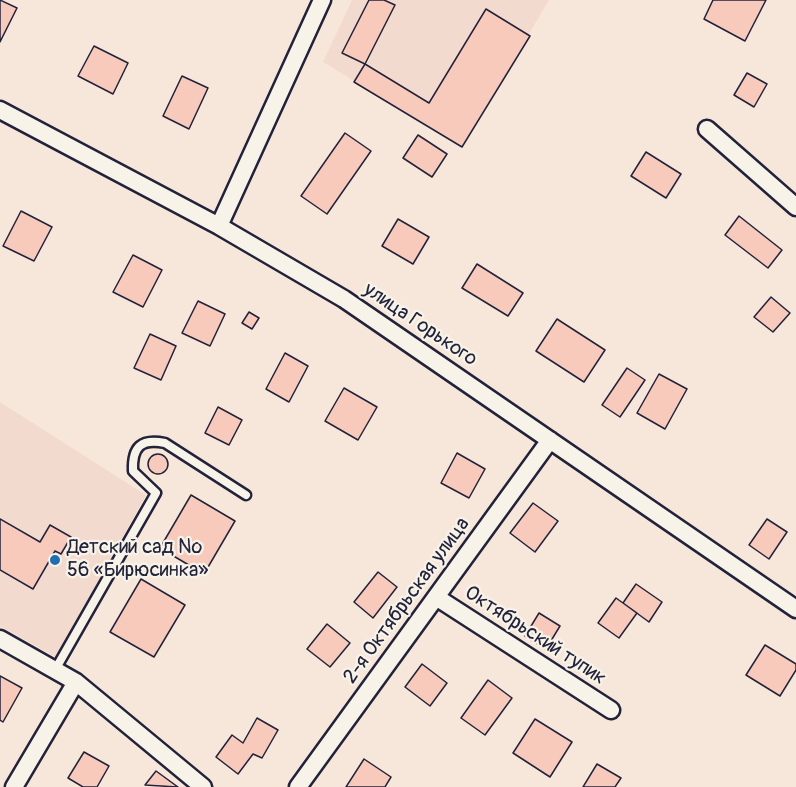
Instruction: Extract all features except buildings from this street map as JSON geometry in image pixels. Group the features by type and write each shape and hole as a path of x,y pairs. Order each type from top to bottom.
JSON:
{"street":[{"path":"219,226 322,0"},
{"name":"улица Горького","path":"0,110 219,226 344,299 796,609"},
{"path":"707,129 796,207"},
{"name":"2-я Октябрьская улица","path":"298,787 550,440"},
{"name":"Октябрьский тупик","path":"436,597 611,710"},
{"path":"0,639 76,682 202,787"},
{"path":"14,787 76,682"}],"lane":[{"path":"55,670 156,493 133,471 136,450 142,443 152,440 165,443 246,495"}],"shaded area":[{"path":"352,0 549,0 462,147 323,62"},
{"name":"Детский сад № 56 «Бирюсинка»","path":"0,402 146,495 56,657 0,626"}],"place":[{"name":"Детский сад № 56 «Бирюсинка»","path":"55,560"}]}
